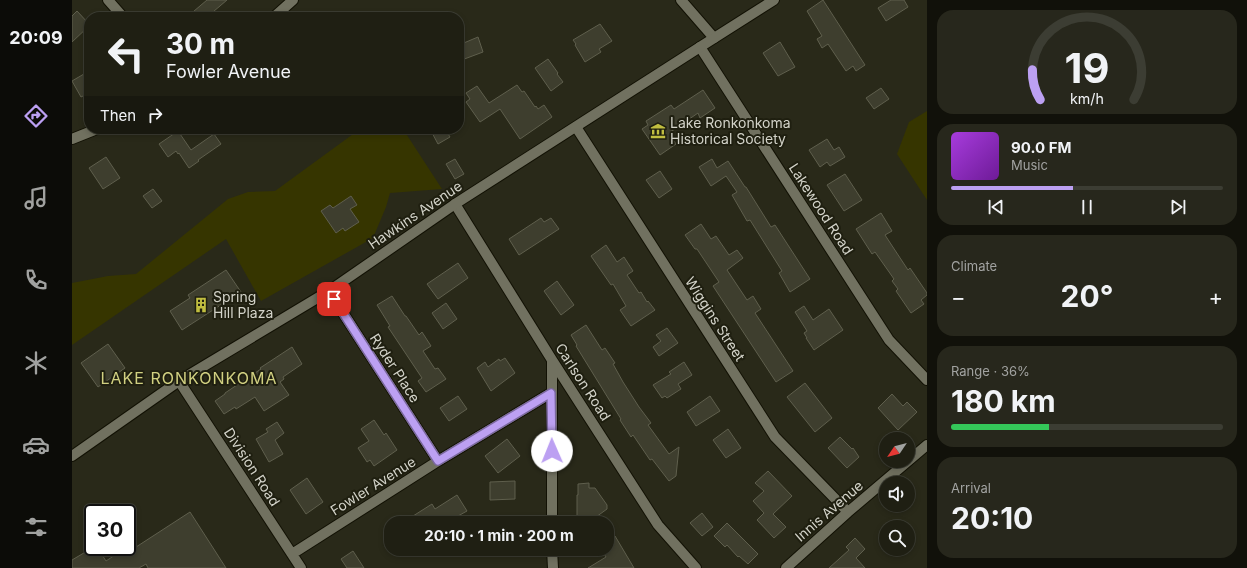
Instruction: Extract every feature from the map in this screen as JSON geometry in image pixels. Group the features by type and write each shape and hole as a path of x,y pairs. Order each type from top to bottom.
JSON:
{"street":[{"path":"108,0 119,12"},
{"path":"280,12 293,0"},
{"path":"681,0 714,38"},
{"name":"Hawkins Avenue","path":"72,456 179,381 329,291 455,204 774,0"},
{"name":"Lakewood Road","path":"700,47 889,340 927,380"},
{"name":"Wiggins Street","path":"576,127 775,437 848,512"},
{"path":"72,139 84,134"},
{"name":"Carlson Road","path":"455,204 552,360 658,525 696,568"},
{"name":"Ryder Place","path":"329,291 438,461"},
{"path":"552,360 552,516"},
{"name":"Division Road","path":"179,381 301,568"},
{"name":"Fowler Avenue","path":"292,554 438,461 551,393"},
{"name":"Innis Avenue","path":"786,568 848,512 927,445"},
{"path":"552,556 553,568"}],"shaded area":[{"path":"927,111 927,200 897,154 909,122"},
{"path":"353,134 406,134 442,189 390,193 386,207 373,238 261,301 226,239 72,345 72,283 108,276 136,274 228,199 248,192 275,191"}],"building":[{"path":"207,0 227,0 213,12 193,12"},
{"path":"823,0 865,65 856,71 853,66 846,71 828,44 822,48 817,39 822,36 807,11"},
{"path":"891,0 904,0 908,7 886,21 878,8"},
{"path":"77,11 84,19 84,31 72,42 72,16"},
{"path":"600,24 612,41 599,49 601,52 585,62 573,40"},
{"path":"478,37 483,52 464,59 464,43"},
{"path":"780,42 795,67 778,76 763,53"},
{"path":"548,59 563,82 551,91 535,68"},
{"path":"84,74 84,96 81,97 72,81"},
{"path":"517,85 522,92 524,91 535,107 536,106 538,109 544,105 552,117 520,139 500,109 480,122 466,102 470,99 466,93 477,86 489,103"},
{"path":"881,88 889,99 874,109 866,98"},
{"name":"Lake Ronkonkoma Historical Society","path":"703,90 715,108 700,118 698,113 669,133 676,144 660,155 642,129 648,125 646,121 671,105 674,109"},
{"path":"174,134 180,134 191,150 214,134 221,144 189,168 179,153 178,154 176,151 168,157 159,144"},
{"path":"433,134 448,134 450,137 438,144"},
{"path":"827,139 834,150 839,147 845,157 830,166 827,162 820,167 809,150"},
{"path":"106,157 120,178 103,189 89,168"},
{"path":"455,159 464,174 455,179 446,164"},
{"path":"712,159 717,168 728,161 771,227 775,225 810,279 790,292 779,273 782,271 750,220 747,221 732,195 737,192 726,176 711,186 699,167"},
{"path":"660,171 672,189 659,198 646,180"},
{"path":"845,174 862,200 844,211 827,185"},
{"path":"153,189 162,201 152,208 143,196"},
{"path":"351,196 357,205 350,209 359,222 345,231 343,228 336,233 321,211 330,205 333,208"},
{"path":"881,213 892,231 885,235 908,270 910,268 927,293 927,295 921,300 924,304 911,313 896,291 898,289 892,281 894,279 875,252 872,254 856,229"},
{"path":"541,218 544,222 551,218 559,229 519,255 509,239"},
{"path":"701,224 711,239 716,236 729,255 737,250 743,258 727,270 747,300 753,296 761,309 755,313 793,371 776,382 713,286 719,282 697,249 695,249 685,235"},
{"path":"606,245 617,262 624,257 633,271 627,275 639,293 641,292 647,302 648,301 655,310 631,326 620,310 626,306 613,284 611,285 591,256"},
{"path":"458,263 468,278 438,299 427,284"},
{"name":"Spring Hill Plaza","path":"226,270 241,292 182,330 170,311 190,298 188,295"},
{"path":"557,281 574,305 561,315 544,291"},
{"path":"392,296 419,335 422,332 431,346 423,351 435,369 438,368 446,379 426,392 418,381 422,378 388,327 390,326 377,305"},
{"path":"446,303 457,319 443,329 432,313"},
{"path":"804,306 813,320 829,309 843,330 814,350 804,333 807,331 795,312"},
{"path":"586,325 602,350 605,348 615,363 613,364 623,382 651,423 648,425 669,454 679,447 676,476 669,481 652,459 650,460 633,435 631,437 576,346 577,345 571,335"},
{"path":"667,328 678,343 659,356 653,347 661,341 656,335"},
{"path":"108,344 125,368 98,387 81,363"},
{"path":"292,347 302,364 283,377 284,379 280,382 289,395 264,411 255,397 236,409 235,407 224,414 215,401"},
{"path":"505,358 515,373 491,391 477,368 485,362 488,367 499,359 500,361"},
{"path":"684,362 692,375 678,384 681,389 667,398 665,396 662,398 653,385 671,374 669,372"},
{"path":"805,383 832,418 815,432 787,397"},
{"path":"892,394 903,406 907,402 917,412 898,430 878,408"},
{"path":"458,396 467,409 449,421 440,408"},
{"path":"710,396 720,411 696,426 687,412"},
{"path":"374,420 384,435 386,433 397,450 374,466 370,460 367,462 358,448 369,441 361,429"},
{"path":"277,422 284,433 275,440 283,454 269,462 256,439 268,432 266,429"},
{"path":"728,429 741,448 726,458 713,440"},
{"path":"840,437 852,449 853,448 859,457 847,468 828,448"},
{"path":"507,439 520,456 498,473 485,456"},
{"path":"768,471 792,496 773,514 786,527 774,538 757,520 764,513 753,501 764,491 755,483"},
{"path":"307,478 323,502 306,514 290,490"},
{"path":"515,481 515,499 490,500 490,482"},
{"path":"589,483 589,488 595,488 607,505 607,509 597,516 577,516 578,484"},
{"path":"457,495 467,511 458,516 413,516 432,504 435,509"},
{"path":"190,512 226,568 148,568 146,564 139,568 72,568 72,560 84,553 84,556 103,556 106,561 114,556 136,556 136,547"},
{"path":"702,513 713,527 702,536 690,523"},
{"path":"727,523 758,554 748,564 739,556 738,557 727,545 725,547 714,536"},
{"path":"614,537 634,568 588,568 605,556 614,556"},
{"path":"855,538 865,549 856,558 865,568 829,568 849,550 846,547"},
{"path":"353,551 364,568 347,568 341,559"}],"place":[{"name":"Lake Ronkonkoma Historical Society","path":"658,131"},
{"name":"Spring Hill Plaza","path":"201,305"}],"district":[{"name":"LAKE RONKONKOMA","path":"189,378"}],"route":[{"path":"334,299 438,461 551,393 552,451"}]}
